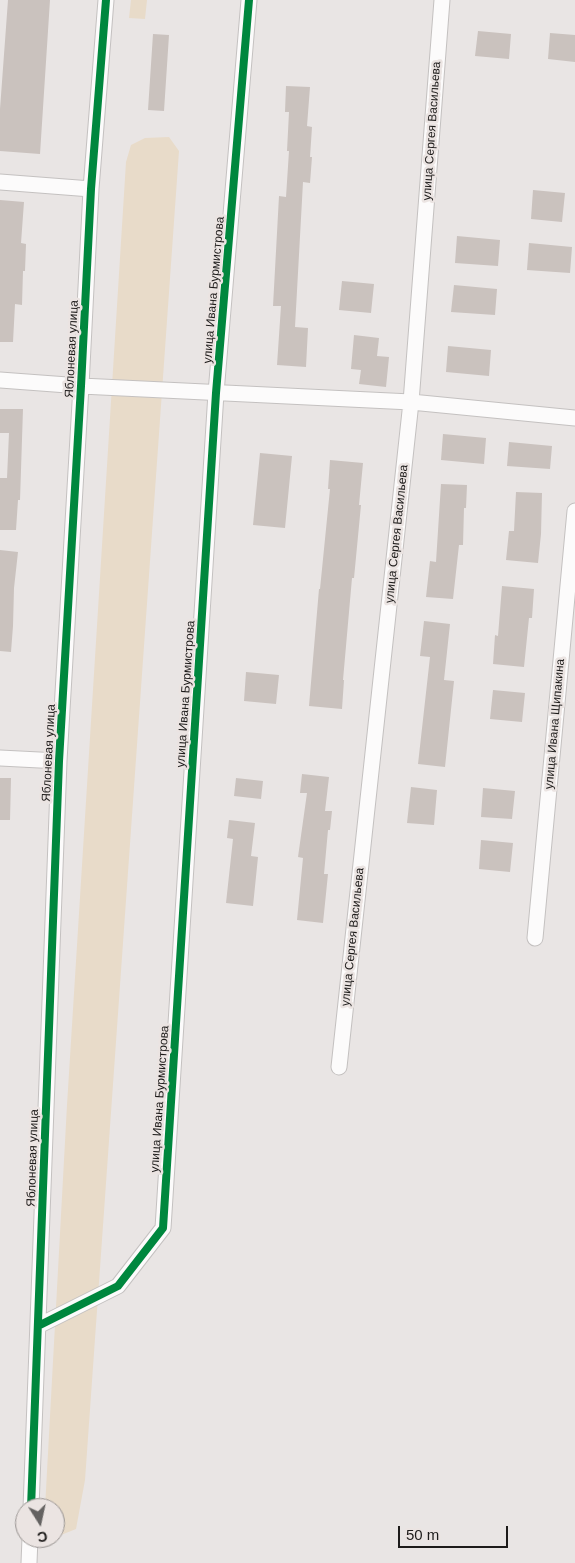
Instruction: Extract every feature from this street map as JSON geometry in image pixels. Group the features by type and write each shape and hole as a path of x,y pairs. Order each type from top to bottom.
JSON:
{"street":[{"name":"Яблоневая улица","path":"31,1498 59,761 81,386 90,189 106,0"},
{"name":"улица Ивана Бурмистрова","path":"38,1326 118,1286 163,1228 216,393 249,0"},
{"name":"улица Сергея Васильева","path":"338,1067 411,402 442,0"},
{"path":"0,182 90,189"},
{"path":"0,380 81,386 411,402 575,418"},
{"name":"улица Ивана Щипакина","path":"535,938 575,510"},
{"path":"0,758 59,761"},
{"path":"29,1563 30,1548"}],"shaded area":[{"path":"131,0 147,0 145,19 129,18"},
{"path":"169,137 179,151 85,1480 76,1529 65,1533 65,1498 46,1498 67,1105 126,162 131,145 145,138"}],"building":[{"path":"8,0 50,0 40,154 0,151 0,109"},
{"path":"478,31 511,34 509,59 475,56"},
{"path":"550,33 575,35 575,62 548,59"},
{"path":"153,34 169,35 164,111 148,110"},
{"path":"286,86 310,87 307,126 312,127 310,157 312,157 310,183 303,182 295,327 308,328 306,367 277,365 281,306 273,306 279,196 286,197 289,151 287,151 289,112 285,112"},
{"path":"533,190 565,193 562,222 531,219"},
{"path":"0,200 24,202 21,243 26,244 25,271 23,271 22,305 15,304 13,342 0,342"},
{"path":"457,236 500,240 498,266 455,263"},
{"path":"529,243 572,247 570,273 527,270"},
{"path":"342,281 374,284 371,313 339,310"},
{"path":"454,285 497,289 495,315 451,312"},
{"path":"354,335 379,338 377,356 389,357 386,387 359,384 361,370 351,369"},
{"path":"448,346 491,350 489,376 446,372"},
{"path":"0,409 23,409 20,500 18,500 16,530 0,530 0,478 7,478 9,433 0,433"},
{"path":"443,434 486,438 484,464 441,460"},
{"path":"509,442 552,446 550,469 507,466"},
{"path":"260,453 292,456 285,528 253,525"},
{"path":"330,460 363,463 359,505 361,505 354,578 352,578 342,709 309,706 330,489 328,489"},
{"path":"441,484 467,485 463,545 459,545 453,599 426,597 430,561 436,562"},
{"path":"516,492 542,493 538,563 506,560 509,531 514,531"},
{"path":"0,550 18,552 11,652 0,651"},
{"path":"502,586 534,589 532,618 529,618 524,667 493,664 495,635 498,636"},
{"path":"424,621 450,624 444,680 454,681 445,767 418,764 430,657 420,656"},
{"path":"246,672 279,675 276,704 244,701"},
{"path":"493,690 525,693 522,722 490,719"},
{"path":"302,774 329,777 325,811 332,811 330,830 328,830 324,874 328,874 323,923 297,920 303,858 298,857 307,793 300,793"},
{"path":"0,778 11,778 10,820 0,820"},
{"path":"236,778 263,781 261,799 234,796"},
{"path":"411,787 437,790 434,825 407,823"},
{"path":"483,788 515,791 512,819 481,817"},
{"path":"229,820 255,823 251,856 258,857 253,906 226,903 233,839 227,838"},
{"path":"481,840 513,843 510,872 479,869"}],"cycle path":[{"path":"31,1498 59,761 91,189 106,0"},
{"path":"38,1326 118,1286 163,1228 216,393 249,0"}]}
